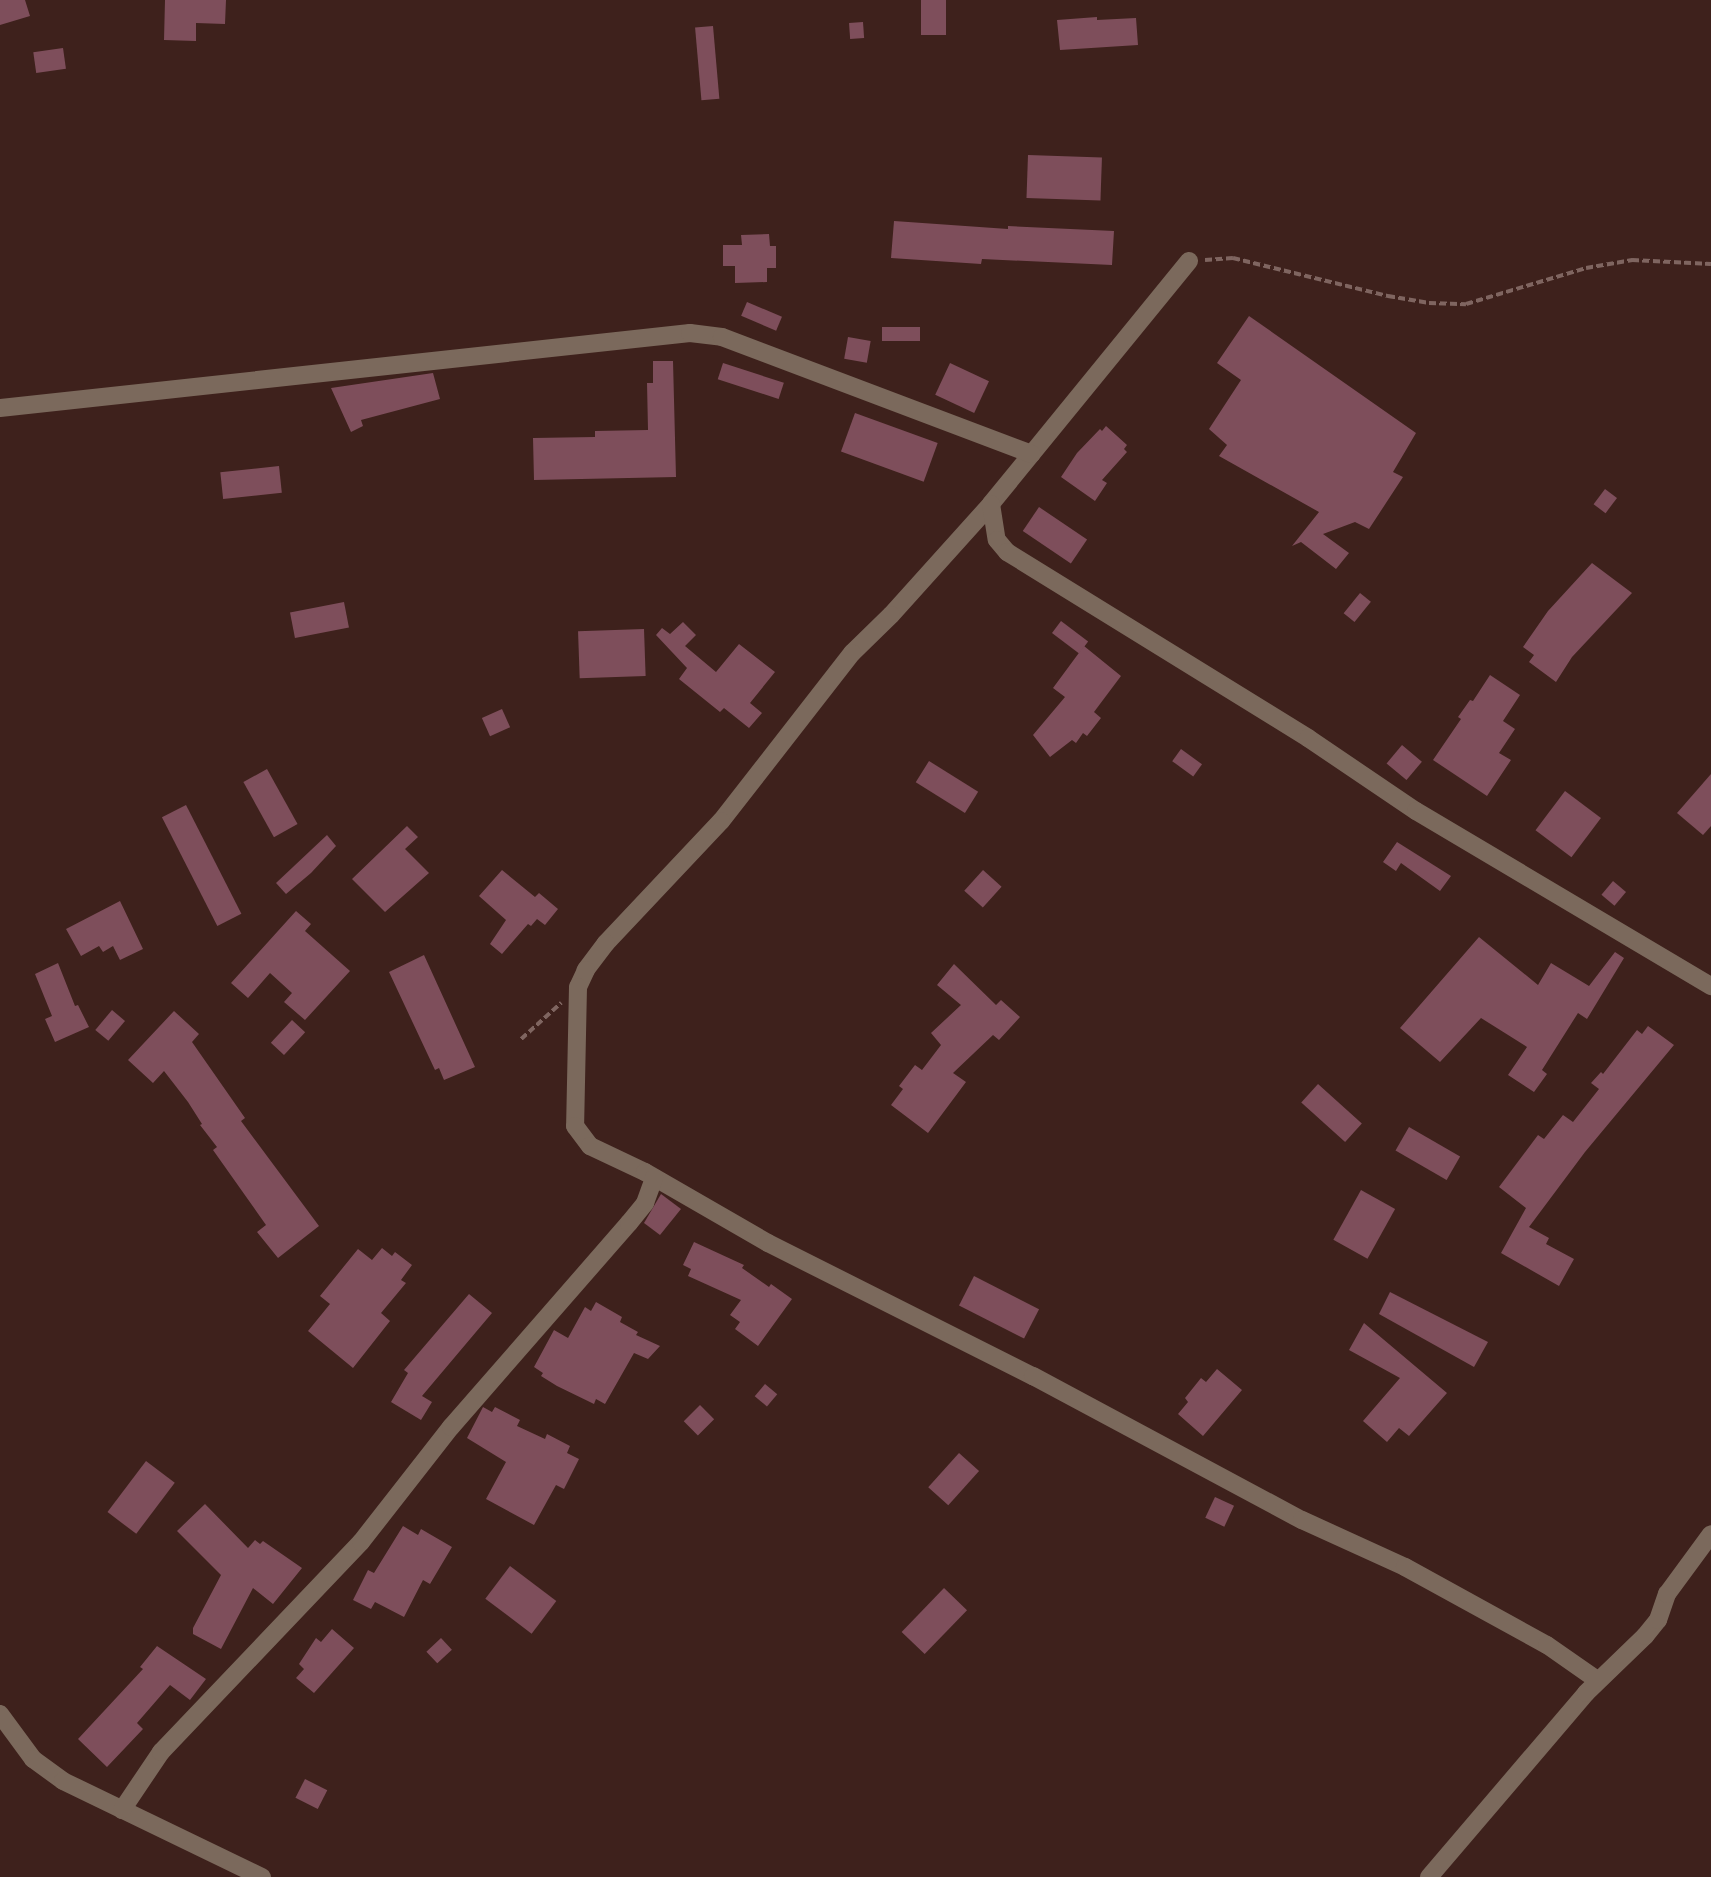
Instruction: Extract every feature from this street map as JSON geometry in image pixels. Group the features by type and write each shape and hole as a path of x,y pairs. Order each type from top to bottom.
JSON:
{"street":[{"path":"1189,261 992,504 907,598 852,653 721,821 606,943 578,987 575,1126 590,1146 654,1178 768,1243 1033,1376 1302,1520 1405,1567 1547,1645 1597,1681"},
{"path":"0,408 690,333 722,337 1032,454"},
{"path":"992,504 997,540 1007,552 1308,738 1416,811 1711,986"},
{"path":"122,1810 161,1752 361,1542 452,1427 629,1223 645,1203 654,1178"},
{"path":"1429,1877 1597,1681 1646,1636 1658,1620 1667,1594 1711,1534"},
{"path":"0,1714 33,1759 62,1781 262,1877"}],"path":[{"path":"1189,261 1233,258 1388,296 1429,303 1466,304 1586,268 1632,260 1711,264"},
{"path":"521,1039 578,987"}],"building":[{"path":"0,0 25,0 30,16 0,25"},
{"path":"165,0 226,0 225,24 196,23 196,41 164,40"},
{"path":"921,0 946,0 946,35 921,35"},
{"path":"1097,17 1097,20 1136,18 1138,45 1060,50 1057,20"},
{"path":"863,22 864,38 850,39 849,23"},
{"path":"713,26 719,99 701,100 695,28"},
{"path":"63,48 66,69 36,73 33,52"},
{"path":"1028,155 1102,158 1100,201 1026,198"},
{"path":"894,221 1008,229 1008,226 1114,231 1112,265 982,259 981,264 891,258"},
{"path":"769,234 770,246 776,246 776,268 767,268 767,282 735,283 735,266 723,266 723,245 742,245 741,235"},
{"path":"747,302 782,317 776,331 741,316"},
{"path":"1249,316 1416,433 1393,472 1403,477 1369,529 1355,522 1323,534 1349,553 1336,569 1301,542 1292,546 1319,512 1219,456 1227,445 1209,429 1241,380 1217,363"},
{"path":"882,327 920,327 920,341 882,341"},
{"path":"848,337 871,341 867,363 844,359"},
{"path":"653,361 673,361 676,477 534,480 533,438 595,437 595,431 648,430 647,383 653,383"},
{"path":"723,363 784,383 779,399 718,379"},
{"path":"950,363 989,381 974,413 935,395"},
{"path":"433,373 440,399 361,420 363,426 351,432 331,388"},
{"path":"855,413 938,443 924,482 841,452"},
{"path":"1106,426 1127,445 1124,449 1127,452 1102,480 1107,483 1095,501 1061,477 1077,453"},
{"path":"279,466 282,493 223,499 220,472"},
{"path":"1605,489 1617,498 1606,513 1594,504"},
{"path":"1039,507 1087,539 1071,563 1023,531"},
{"path":"1592,563 1632,593 1572,657 1556,682 1529,662 1534,655 1523,647 1548,611"},
{"path":"1360,593 1371,602 1355,622 1344,613"},
{"path":"344,602 349,628 295,638 290,612"},
{"path":"1061,621 1088,641 1079,653 1052,633"},
{"path":"683,622 696,635 685,646 716,672 739,644 775,672 750,703 762,713 749,728 724,708 720,712 679,679 687,668 656,635 662,628 670,634"},
{"path":"644,629 646,676 580,678 578,631"},
{"path":"1084,646 1121,676 1094,712 1101,718 1087,736 1083,733 1076,743 1072,740 1050,757 1033,735 1065,697 1053,688"},
{"path":"1490,675 1520,695 1503,721 1515,729 1499,753 1511,760 1487,796 1433,760 1461,719 1458,717 1470,700 1473,701"},
{"path":"502,709 510,727 490,736 482,718"},
{"path":"1402,745 1422,762 1406,780 1387,763"},
{"path":"1181,749 1202,764 1193,776 1172,761"},
{"path":"929,761 978,792 965,813 916,782"},
{"path":"267,769 298,824 274,837 243,782"},
{"path":"1711,774 1711,826 1703,835 1677,813"},
{"path":"1565,791 1601,818 1571,857 1536,830"},
{"path":"186,805 241,914 217,926 162,817"},
{"path":"407,826 418,837 405,849 429,873 385,912 352,879"},
{"path":"327,835 336,846 311,873 286,894 276,883"},
{"path":"1397,842 1451,876 1440,891 1401,863 1396,871 1383,862"},
{"path":"502,870 535,897 539,893 558,909 545,925 537,919 531,926 528,924 502,954 490,944 506,920 479,896"},
{"path":"983,870 1002,887 983,908 964,891"},
{"path":"1613,881 1626,892 1614,906 1601,895"},
{"path":"120,901 143,949 120,960 113,946 103,952 99,946 81,956 66,929"},
{"path":"296,911 311,924 305,931 350,971 305,1020 284,1002 292,993 270,973 248,998 231,983"},
{"path":"1479,937 1538,985 1551,963 1589,986 1615,952 1624,958 1587,1019 1578,1013 1542,1070 1547,1074 1534,1092 1508,1075 1527,1047 1481,1018 1440,1062 1400,1028"},
{"path":"424,955 475,1067 444,1080 439,1068 435,1070 389,972"},
{"path":"58,963 75,1006 78,1005 89,1027 55,1042 45,1019 52,1016 35,974"},
{"path":"954,964 996,1005 1001,1000 1020,1017 999,1040 993,1035 953,1073 966,1082 928,1133 891,1105 903,1089 899,1086 915,1065 922,1070 941,1045 931,1033 961,1005 937,985"},
{"path":"112,1010 125,1021 108,1041 95,1030"},
{"path":"174,1011 199,1034 192,1042 245,1118 241,1121 319,1226 278,1258 257,1232 266,1225 213,1150 217,1147 200,1125 202,1124 188,1102 164,1071 153,1083 128,1060"},
{"path":"292,1020 305,1032 284,1055 271,1043"},
{"path":"1648,1026 1674,1045 1585,1152 1529,1227 1549,1238 1546,1244 1574,1259 1559,1286 1501,1253 1526,1208 1499,1187 1538,1135 1544,1139 1563,1115 1573,1122 1599,1089 1591,1083 1601,1072 1603,1074 1637,1030 1642,1034"},
{"path":"1318,1084 1362,1123 1345,1142 1301,1103"},
{"path":"1409,1127 1460,1156 1447,1180 1396,1150"},
{"path":"1361,1190 1395,1209 1367,1259 1333,1240"},
{"path":"661,1194 681,1209 660,1235 644,1223"},
{"path":"694,1242 744,1265 742,1268 792,1299 758,1346 735,1329 740,1322 730,1315 741,1300 688,1276 691,1269 683,1265"},
{"path":"382,1248 392,1256 395,1252 412,1265 401,1280 406,1283 381,1313 390,1321 353,1368 308,1331 330,1304 320,1296 358,1249 372,1260"},
{"path":"974,1276 1039,1309 1024,1339 959,1305"},
{"path":"1390,1292 1488,1342 1474,1367 1379,1314"},
{"path":"469,1294 492,1313 422,1396 432,1402 421,1420 391,1402 408,1373 404,1370"},
{"path":"596,1302 622,1317 620,1322 638,1332 636,1335 660,1346 648,1359 634,1353 605,1404 596,1399 594,1404 557,1386 541,1376 543,1373 534,1367 554,1330 568,1338 585,1307 591,1311"},
{"path":"1364,1323 1447,1393 1409,1436 1399,1428 1387,1442 1363,1421 1400,1378 1349,1350"},
{"path":"1217,1369 1242,1390 1203,1436 1178,1414 1188,1402 1185,1398 1201,1378 1206,1382"},
{"path":"765,1384 777,1394 767,1407 755,1396"},
{"path":"700,1405 714,1419 698,1435 684,1421"},
{"path":"483,1407 492,1412 495,1407 520,1420 517,1426 545,1439 547,1434 570,1446 567,1453 579,1459 564,1489 556,1485 534,1525 486,1499 506,1462 467,1438"},
{"path":"959,1453 979,1471 948,1505 928,1487"},
{"path":"146,1461 175,1483 136,1534 107,1512"},
{"path":"1215,1497 1234,1506 1224,1527 1205,1518"},
{"path":"205,1504 248,1548 255,1540 260,1544 263,1541 302,1568 273,1604 253,1588 221,1649 193,1634 193,1628 221,1575 177,1531"},
{"path":"403,1526 418,1535 421,1529 452,1547 430,1584 423,1580 404,1617 375,1602 371,1609 353,1600 368,1570 374,1573"},
{"path":"510,1566 556,1601 532,1634 485,1599"},
{"path":"944,1588 967,1610 925,1654 902,1632"},
{"path":"332,1629 354,1648 314,1693 296,1678 304,1669 299,1664 316,1638 321,1642"},
{"path":"441,1638 452,1650 437,1663 426,1652"},
{"path":"157,1646 206,1679 190,1700 170,1685 137,1723 143,1729 107,1767 78,1739 143,1669 140,1667"},
{"path":"305,1779 327,1790 318,1809 295,1798"}]}
